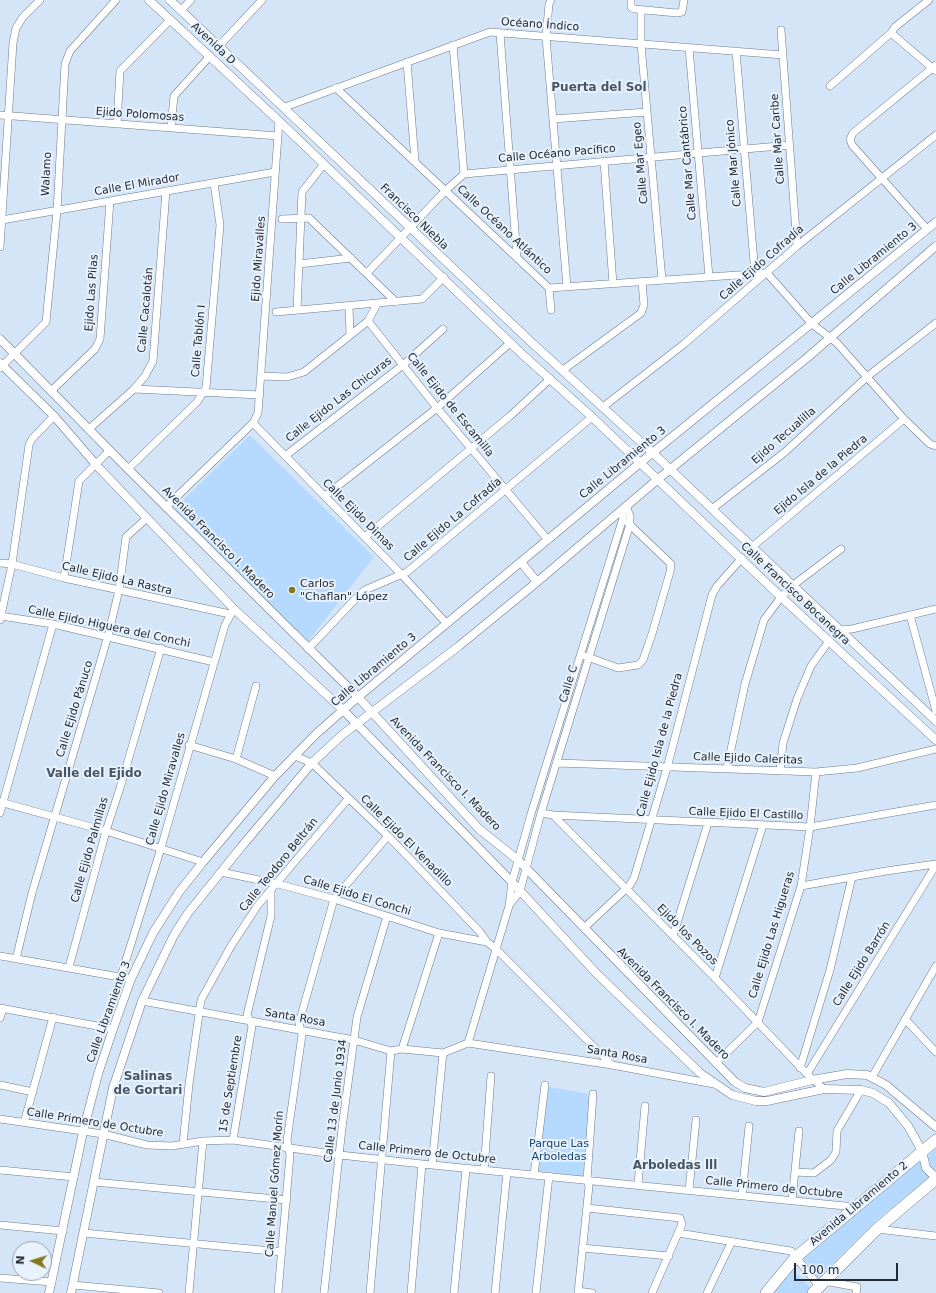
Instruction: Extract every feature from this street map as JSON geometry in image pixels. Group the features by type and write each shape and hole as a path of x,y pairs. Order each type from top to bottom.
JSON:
{"main road":[{"name":"Avenida Libramiento 2","path":"766,1293 796,1257 855,1206 936,1140"},
{"name":"Avenida Libramiento 2","path":"818,1287 877,1229 936,1179"}],"street":[{"path":"0,247 13,43 16,28 23,17 40,0"},
{"name":"Walamo","path":"1,365 44,326 46,322 56,211 65,64 70,51 116,0"},
{"name":"Avenida D","path":"149,0 279,121"},
{"name":"Avenida D","path":"170,0 285,107"},
{"path":"181,10 191,0"},
{"path":"219,46 262,0"},
{"path":"631,0 631,7 634,9 682,12 684,0"},
{"path":"830,86 891,33 895,27 929,0"},
{"path":"549,1 546,37 567,287"},
{"name":"Calle Mar Egeo","path":"641,10 641,44 662,280"},
{"path":"117,124 120,71 170,20"},
{"name":"Calle Mar Caribe","path":"781,30 797,246"},
{"name":"Océano Índico","path":"285,107 490,32 783,55"},
{"path":"500,33 509,170 517,258"},
{"path":"891,33 935,68 853,133 850,139 852,145 927,229"},
{"path":"367,273 446,190 464,174 453,45"},
{"name":"Calle Mar Cantábrico","path":"689,48 709,277"},
{"name":"Calle Mar Jónico","path":"736,51 755,274"},
{"path":"171,128 174,96 210,56"},
{"path":"407,62 415,161"},
{"name":"Calle Océano Atlántico","path":"336,88 549,288 767,273"},
{"name":"Francisco Niebla","path":"285,107 410,228 602,407"},
{"path":"553,119 648,112"},
{"name":"Ejido Polomosas","path":"0,115 278,136"},
{"path":"279,121 400,238 444,277 510,343 437,408 325,496"},
{"name":"Ejido Miravalles","path":"253,423 258,413 260,395 279,121"},
{"name":"Calle Ejido Cofradía","path":"602,407 684,344 797,246 936,135"},
{"name":"Calle Océano Pacífico","path":"464,174 790,145"},
{"path":"604,161 613,284"},
{"path":"297,310 302,192 324,164"},
{"name":"Calle El Mirador","path":"2,220 276,172"},
{"name":"Calle Tablón I","path":"128,469 197,402 206,388 220,225 214,183"},
{"name":"Calle Cacalotán","path":"90,429 134,389 145,376 153,361 166,191"},
{"name":"Ejido Las Pilas","path":"51,391 95,349 100,339 110,201"},
{"path":"282,219 310,218 396,302"},
{"name":"Calle Libramiento 3","path":"49,1293 83,1132 98,1074 113,1029 131,979 166,912 203,862 275,776 343,710 640,462 936,222"},
{"path":"159,1293 72,1289 103,1134 118,1070 142,1001 174,935 188,913 312,763 357,724 459,646 537,582 657,480 829,338 936,246"},
{"path":"299,264 351,258"},
{"path":"767,273 812,324 837,343 868,376 904,419 930,444 936,446"},
{"path":"276,312 422,299 444,277"},
{"path":"563,370 641,313 644,305 642,282"},
{"path":"549,288 551,310"},
{"path":"261,376 287,377 304,372 368,321 377,304"},
{"path":"349,306 350,335"},
{"name":"Calle Ejido de Escamilla","path":"368,321 437,408 548,540"},
{"name":"Ejido Tecualilla","path":"712,509 785,452 868,376 936,323"},
{"name":"Calle Ejido Las Chicuras","path":"285,456 403,365 443,330"},
{"name":"Avenida Francisco I. Madero","path":"0,339 90,429 109,451 358,697 371,713 479,829 518,860 524,869 735,1082 756,1092 764,1092 809,1077 847,1074 872,1077 891,1089 936,1127"},
{"name":"Calle Francisco Bocanegra","path":"510,343 592,417 657,480 936,740"},
{"path":"1,365 54,416 96,465 232,611 343,710 512,882 597,974 700,1073 732,1095 756,1101 767,1101 824,1089 861,1090 873,1093 889,1104 908,1126 922,1151"},
{"path":"365,537 550,379"},
{"path":"134,389 260,395"},
{"name":"Calle Francisco Bocanegra","path":"602,407 653,453 839,630 933,712 936,721"},
{"path":"0,617 12,564 29,445 32,439 54,416"},
{"name":"Calle Ejido La Cofradía","path":"308,649 352,601 365,590 402,575 592,417"},
{"name":"Ejido Isla de la Piedra","path":"752,547 904,419"},
{"path":"166,507 253,423"},
{"name":"Calle Ejido Dimas","path":"253,423 402,575 447,624"},
{"path":"64,578 79,481 81,477 96,465 109,451"},
{"name":"Calle C","path":"520,891 524,869 563,743 623,518 624,509"},
{"name":"Calle C","path":"509,906 512,882 518,860 554,742 630,524 630,516 624,509"},
{"name":"Calle Ejido Pánuco","path":"16,959 32,893 108,636 119,590 126,537 147,518"},
{"path":"585,656 618,668 638,665 643,660 652,634 670,572 671,564 630,524 622,521"},
{"path":"727,768 745,684 761,628 769,612 781,596 792,586 841,549"},
{"name":"Calle Ejido Isla de la Piedra","path":"584,928 625,889 634,878 667,768 712,595 717,586 742,558"},
{"path":"521,562 537,582"},
{"name":"Calle Ejido La Rastra","path":"0,563 12,564 64,578 119,590 232,611"},
{"path":"839,630 852,629 936,609"},
{"name":"Calle Ejido Miravalles","path":"121,976 161,848 189,745 214,662 232,611"},
{"path":"910,615 933,712"},
{"name":"Calle Ejido Higuera del Conchi","path":"0,617 53,624 161,648 214,662"},
{"path":"0,813 53,624"},
{"path":"780,771 783,743 796,699 811,666 829,641"},
{"name":"Calle Ejido Palmillas","path":"69,967 106,831 161,648"},
{"path":"236,759 256,686"},
{"path":"554,742 563,743"},
{"path":"189,745 236,759 275,776"},
{"name":"Calle Ejido Caleritas","path":"557,763 816,772 857,768 936,749"},
{"name":"Calle Ejido El Venadillo","path":"294,756 312,763 388,836 480,932 487,942 496,949 612,1065"},
{"name":"Calle Ejido Las Higueras","path":"716,1063 758,1022 801,886 810,827 816,772"},
{"name":"Calle Teodoro Beltrán","path":"183,1144 198,1012 201,1000 231,946 258,905 278,884 348,799"},
{"path":"2,802 106,831 203,862"},
{"name":"Calle Ejido El Castillo","path":"553,815 651,821 810,827 936,805"},
{"path":"541,813 553,815"},
{"name":"Ejido los Pozos","path":"553,815 758,1022 800,1068 824,1089"},
{"path":"673,936 708,823"},
{"path":"715,978 763,825"},
{"path":"334,899 388,836"},
{"path":"801,886 936,864"},
{"name":"Calle Ejido Barrón","path":"809,1077 936,864"},
{"name":"Calle Ejido El Conchi","path":"221,872 278,884 334,899 439,932 487,942"},
{"path":"800,1068 830,970 852,877"},
{"path":"432,1165 443,1054 468,1044 509,906 520,891"},
{"name":"15 de Septiembre","path":"233,1140 252,1026 247,1015 271,916 270,892"},
{"name":"Calle Manuel Gómez Morín","path":"278,1293 287,1200 290,1155 288,1148 302,1035 299,1023 334,899"},
{"name":"Calle 13 de Junio 1934","path":"324,1293 356,1017 387,916"},
{"path":"402,1049 439,932"},
{"path":"0,956 121,976 131,979"},
{"path":"872,1077 935,968"},
{"name":"Santa Rosa","path":"142,1001 354,1040 391,1051 402,1049 443,1054"},
{"path":"0,1018 2,1008 113,1029"},
{"path":"24,1123 53,1017"},
{"path":"905,1018 936,1052"},
{"name":"Santa Rosa","path":"468,1044 612,1065 714,1084"},
{"path":"370,1293 391,1051"},
{"path":"484,1170 491,1076"},
{"path":"0,1085 32,1092"},
{"path":"534,1175 545,1085"},
{"path":"795,1172 814,1173 831,1160 836,1152 837,1131 861,1090"},
{"path":"592,1293 578,1292 589,1186 587,1180 593,1094"},
{"path":"638,1184 645,1106"},
{"name":"Calle Primero de Octubre","path":"0,1119 103,1134 147,1145 172,1146 203,1141 233,1140 381,1160 855,1206"},
{"path":"689,1190 696,1120"},
{"path":"742,1196 749,1126"},
{"path":"792,1200 798,1131"},
{"path":"189,1293 203,1141"},
{"name":"Avenida Libramiento 2","path":"922,1151 926,1168 936,1179"},
{"path":"411,1293 422,1164"},
{"path":"454,1293 466,1169"},
{"path":"0,1170 74,1177"},
{"path":"495,1293 508,1172"},
{"path":"536,1293 549,1176"},
{"path":"94,1182 287,1200"},
{"path":"587,1208 677,1216 680,1218 682,1224 652,1293"},
{"path":"0,1226 62,1231"},
{"path":"877,1229 936,1236"},
{"path":"84,1233 282,1252"},
{"path":"678,1233 791,1251 818,1287 857,1290"},
{"path":"707,1293 732,1241"},
{"path":"582,1248 668,1256"},
{"path":"0,1278 52,1282"}],"green space":[{"path":"250,435 374,557 307,643 174,509"},
{"name":"Parque Las Arboledas","path":"543,1086 590,1094 583,1180 530,1174"},
{"path":"936,1149 936,1170 932,1170 926,1162 927,1156"},
{"path":"921,1158 930,1177 879,1218 817,1279 802,1257"},
{"path":"790,1268 811,1288 808,1293 771,1293"}],"place":[{"name":"Carlos \"Chaflan\" López","path":"292,590"}],"district":[{"name":"Puerta del Sol","path":"599,88"},
{"name":"Valle del Ejido","path":"94,774"},
{"name":"Salinas de Gortari","path":"148,1084"},
{"name":"Arboledas lll","path":"675,1166"}]}
